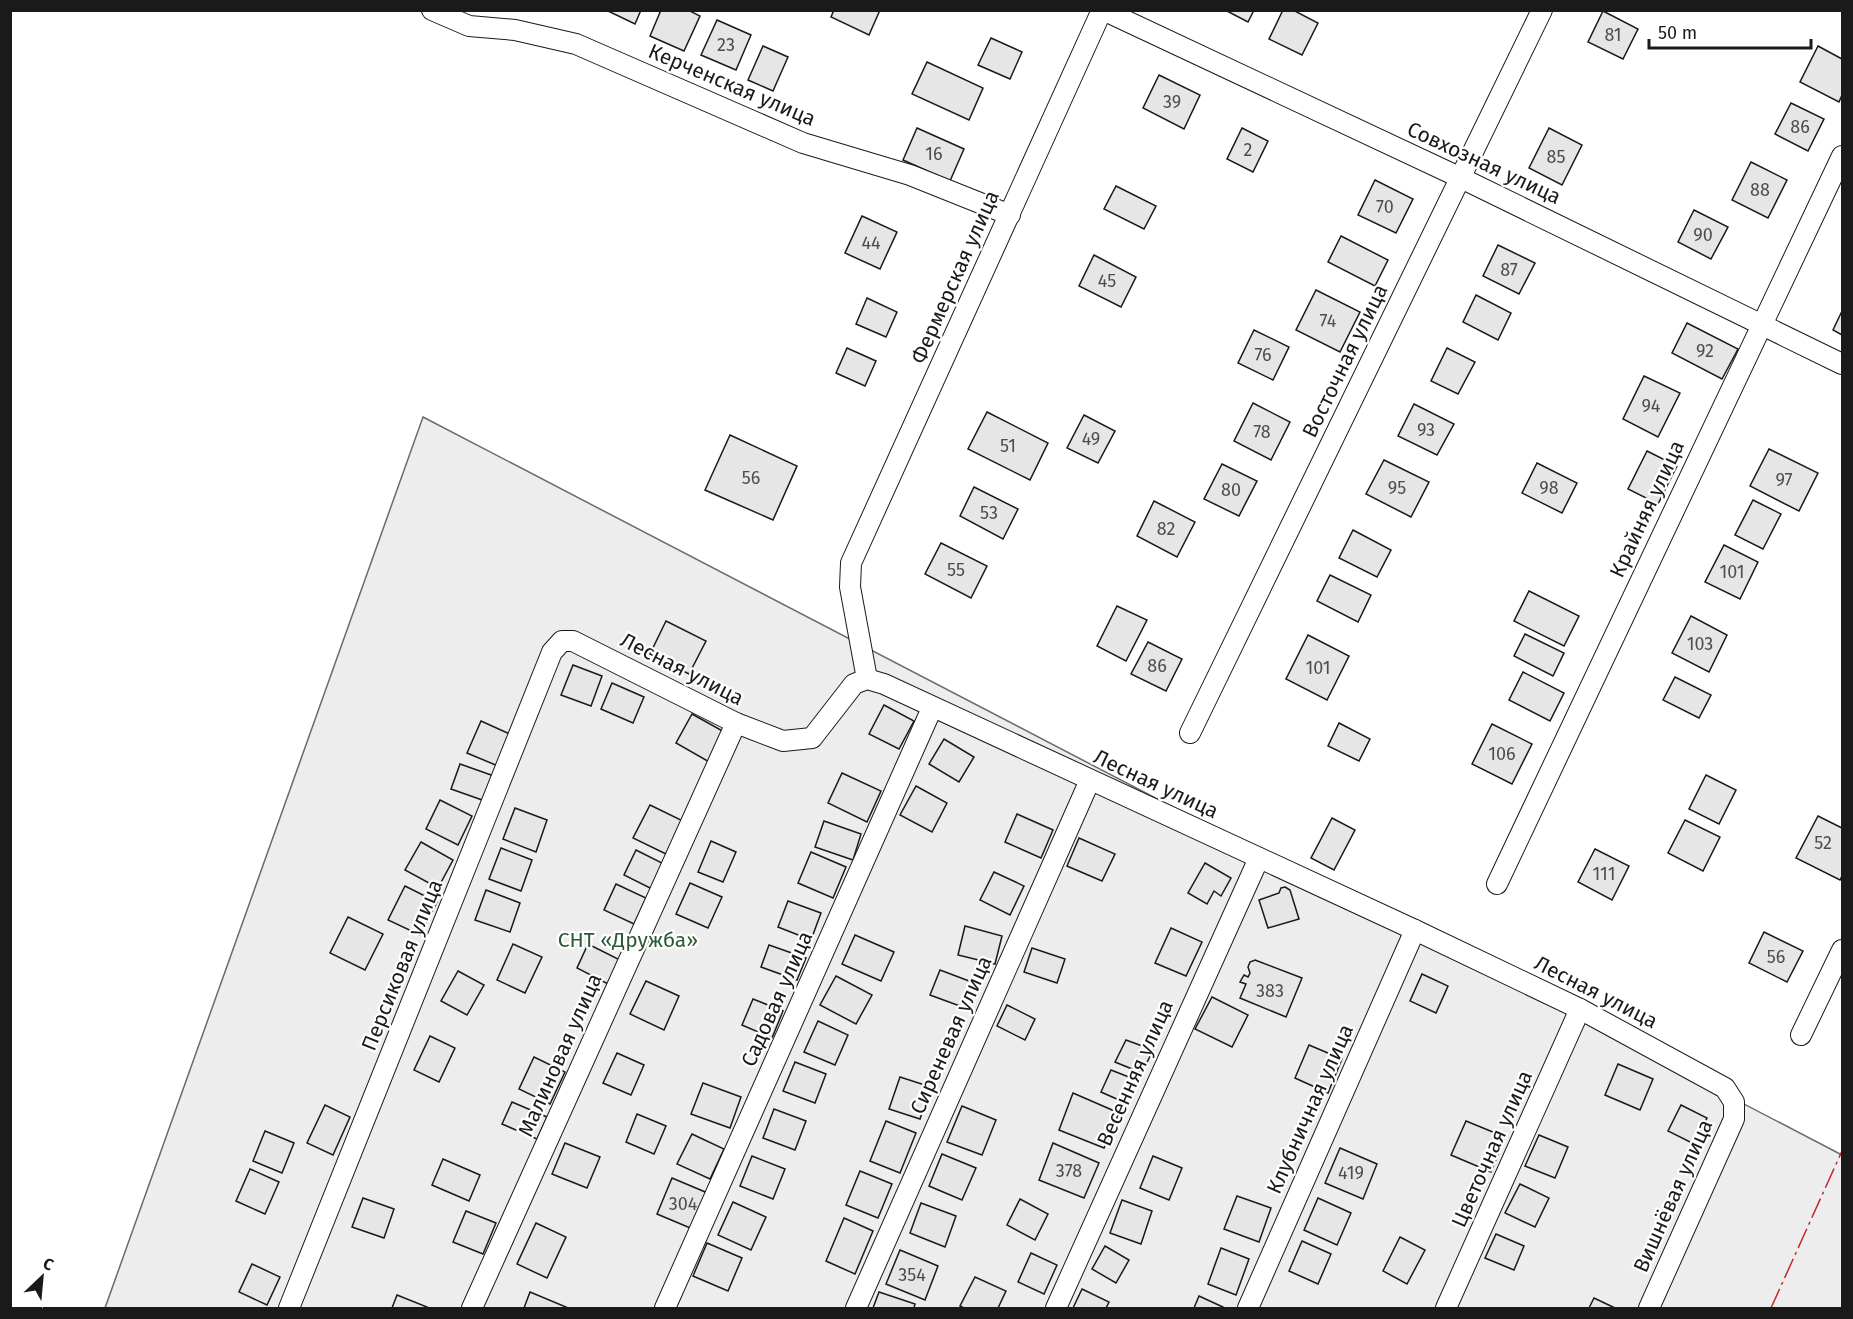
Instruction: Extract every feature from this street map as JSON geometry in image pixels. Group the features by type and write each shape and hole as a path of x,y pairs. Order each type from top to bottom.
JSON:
{"street":[{"name":"Керченская улица","path":"432,10 469,26 515,30 576,44 803,143 910,175 1010,215"},
{"name":"Фермерская улица","path":"867,679 850,587 851,563 1103,10"},
{"name":"Совхозная улица","path":"1103,10 1461,178 1842,364"},
{"name":"Восточная улица","path":"1190,733 1542,10"},
{"name":"Крайняя улица","path":"1497,884 1842,156"},
{"name":"Лесная улица","path":"562,641 573,641 736,723 783,741 812,738 854,684 867,679 884,684 1580,1009 1725,1088 1734,1102"},
{"name":"Персиковая улица","path":"289,1308 552,652 562,641"},
{"name":"Садовая улица","path":"665,1308 932,708"},
{"name":"Малиновая улица","path":"472,1308 736,723"},
{"name":"Сиреневая улица","path":"856,1308 1090,780"},
{"name":"Весенняя улица","path":"1056,1308 1258,858"},
{"name":"Клубничная улица","path":"1248,1308 1415,930"},
{"path":"1801,1035 1842,950"},
{"name":"Цветочная улица","path":"1446,1308 1580,1009"},
{"name":"Вишнёвая улица","path":"1649,1308 1734,1119 1734,1102"}],"shaded area":[{"name":"СНТ «Дружба»","path":"423,417 1842,1155 1842,1308 105,1308"}],"building":[{"path":"606,10 641,10 635,24"},
{"path":"661,10 688,10 700,16 684,51 650,36"},
{"path":"834,10 880,10 869,35 831,17"},
{"path":"1225,10 1254,10 1248,22"},
{"path":"1283,10 1293,10 1318,23 1302,55 1269,39"},
{"path":"1603,11 1638,29 1623,59 1588,42"},
{"path":"717,20 751,35 736,70 701,55"},
{"path":"991,38 1022,52 1010,79 978,65"},
{"path":"763,46 788,57 773,91 748,80"},
{"path":"1818,46 1842,59 1842,95 1839,102 1800,82"},
{"path":"927,62 983,88 969,120 912,94"},
{"path":"1159,75 1200,95 1184,129 1143,108"},
{"path":"1791,103 1824,119 1808,151 1775,134"},
{"path":"917,128 964,149 950,181 903,160"},
{"path":"1242,128 1268,141 1253,172 1227,159"},
{"path":"1549,128 1582,145 1562,185 1529,168"},
{"path":"1751,162 1787,180 1768,218 1732,200"},
{"path":"1375,180 1413,199 1396,233 1358,215"},
{"path":"1116,186 1156,206 1144,229 1104,209"},
{"path":"1694,210 1728,227 1711,259 1678,242"},
{"path":"862,216 897,232 880,269 845,253"},
{"path":"1341,236 1388,260 1375,286 1328,262"},
{"path":"1498,245 1535,263 1519,294 1483,276"},
{"path":"1094,255 1136,277 1121,307 1079,286"},
{"path":"1316,290 1360,312 1340,352 1296,330"},
{"path":"1476,295 1511,313 1498,340 1463,322"},
{"path":"867,298 897,312 886,337 856,324"},
{"path":"1842,311 1842,335 1833,330"},
{"path":"1687,323 1738,349 1722,379 1672,353"},
{"path":"1254,330 1289,347 1273,380 1238,363"},
{"path":"847,348 876,361 865,386 836,373"},
{"path":"1447,348 1475,362 1458,394 1431,381"},
{"path":"1644,376 1680,393 1658,437 1623,419"},
{"path":"1253,403 1290,422 1271,460 1234,441"},
{"path":"1414,404 1454,424 1437,455 1398,436"},
{"path":"987,412 1048,443 1030,480 968,449"},
{"path":"1084,415 1115,431 1098,463 1067,448"},
{"path":"730,435 797,466 773,520 705,490"},
{"path":"1769,449 1818,473 1799,511 1750,486"},
{"path":"1647,451 1677,466 1658,504 1628,489"},
{"path":"1384,460 1429,482 1411,517 1366,494"},
{"path":"1537,463 1577,483 1562,513 1522,493"},
{"path":"1222,464 1257,481 1239,516 1204,499"},
{"path":"974,487 1018,509 1003,539 960,516"},
{"path":"1753,500 1781,514 1763,549 1735,535"},
{"path":"1154,501 1195,522 1177,557 1137,536"},
{"path":"1353,530 1391,550 1377,577 1339,558"},
{"path":"941,543 987,566 971,598 925,574"},
{"path":"1724,545 1758,562 1740,599 1705,582"},
{"path":"1330,575 1371,595 1358,622 1317,601"},
{"path":"1529,591 1579,616 1564,646 1514,621"},
{"path":"1117,606 1147,620 1126,661 1097,646"},
{"path":"1691,616 1727,635 1709,672 1672,653"},
{"path":"666,621 706,641 689,674 650,654"},
{"path":"1525,634 1564,653 1553,676 1514,656"},
{"path":"1308,635 1349,656 1327,700 1286,679"},
{"path":"1148,642 1182,659 1166,691 1131,674"},
{"path":"573,665 602,676 591,706 561,695"},
{"path":"1523,672 1564,693 1550,721 1509,700"},
{"path":"1675,677 1711,695 1699,718 1663,700"},
{"path":"612,683 644,697 633,723 601,709"},
{"path":"884,705 914,721 899,749 869,734"},
{"path":"692,714 728,734 711,763 676,743"},
{"path":"481,721 512,735 498,766 467,753"},
{"path":"1339,723 1370,739 1359,761 1328,746"},
{"path":"1492,724 1532,744 1512,784 1472,764"},
{"path":"944,739 974,757 959,782 929,764"},
{"path":"460,764 494,776 485,801 451,789"},
{"path":"842,773 881,791 867,822 828,803"},
{"path":"1706,775 1736,790 1719,824 1689,809"},
{"path":"916,786 947,803 932,832 900,815"},
{"path":"440,800 472,816 458,845 426,829"},
{"path":"650,805 683,821 666,854 633,838"},
{"path":"515,808 547,820 536,852 503,839"},
{"path":"1017,814 1053,830 1041,858 1005,842"},
{"path":"1818,816 1842,828 1842,876 1840,880 1796,858"},
{"path":"1332,818 1355,830 1334,870 1311,858"},
{"path":"1685,820 1720,837 1703,871 1668,853"},
{"path":"824,821 861,834 853,860 815,847"},
{"path":"1079,838 1115,854 1102,881 1067,866"},
{"path":"711,841 736,852 723,882 698,872"},
{"path":"421,842 453,860 438,888 405,870"},
{"path":"501,848 532,860 521,891 489,879"},
{"path":"1595,849 1629,866 1612,900 1578,882"},
{"path":"636,850 664,864 652,889 624,875"},
{"path":"811,852 846,867 833,898 798,883"},
{"path":"1205,863 1231,878 1221,896 1214,891 1207,904 1188,893"},
{"path":"994,872 1024,886 1010,915 980,900"},
{"path":"690,883 722,897 708,928 676,914"},
{"path":"616,884 646,898 634,924 604,910"},
{"path":"405,886 437,902 420,935 388,920"},
{"path":"1285,887 1290,890 1299,919 1268,928 1259,900 1279,893 1281,888"},
{"path":"486,890 520,903 510,932 475,920"},
{"path":"788,901 821,913 811,940 778,927"},
{"path":"348,917 383,934 365,970 330,953"},
{"path":"965,926 1002,936 995,964 958,955"},
{"path":"1171,928 1202,942 1186,976 1155,963"},
{"path":"1764,932 1803,951 1787,982 1749,963"},
{"path":"855,935 894,952 881,981 842,964"},
{"path":"513,944 542,957 525,993 497,980"},
{"path":"588,944 622,961 610,985 577,968"},
{"path":"769,945 806,958 797,980 761,967"},
{"path":"1032,948 1065,959 1057,983 1024,972"},
{"path":"1255,960 1302,978 1286,1017 1240,998 1246,984 1240,982 1244,975 1248,977 1250,962"},
{"path":"940,970 977,984 968,1009 930,995"},
{"path":"458,971 484,985 467,1015 441,1001"},
{"path":"1422,974 1448,986 1436,1013 1410,1001"},
{"path":"836,976 872,995 856,1024 820,1005"},
{"path":"646,981 679,996 664,1030 630,1014"},
{"path":"1212,997 1248,1015 1232,1047 1195,1029"},
{"path":"753,999 783,1011 772,1038 742,1025"},
{"path":"1007,1005 1035,1019 1025,1040 997,1026"},
{"path":"818,1021 848,1035 835,1065 804,1052"},
{"path":"430,1036 455,1048 439,1082 414,1070"},
{"path":"1126,1040 1153,1050 1142,1073 1115,1062"},
{"path":"1309,1045 1342,1059 1328,1093 1295,1078"},
{"path":"617,1053 644,1065 631,1095 603,1083"},
{"path":"534,1057 565,1072 550,1104 519,1089"},
{"path":"795,1062 826,1074 815,1103 783,1091"},
{"path":"1618,1064 1653,1079 1640,1110 1605,1095"},
{"path":"1111,1070 1139,1081 1128,1104 1101,1092"},
{"path":"900,1077 931,1087 920,1119 889,1109"},
{"path":"703,1083 741,1097 730,1128 691,1114"},
{"path":"1073,1093 1119,1113 1104,1148 1059,1130"},
{"path":"512,1102 547,1117 537,1139 502,1124"},
{"path":"325,1105 350,1117 333,1155 307,1143"},
{"path":"1681,1105 1707,1118 1694,1144 1668,1131"},
{"path":"962,1106 996,1120 982,1155 947,1142"},
{"path":"774,1109 806,1121 795,1150 763,1138"},
{"path":"637,1114 666,1126 654,1154 626,1142"},
{"path":"886,1121 916,1133 900,1173 870,1161"},
{"path":"1466,1121 1505,1137 1491,1172 1451,1155"},
{"path":"265,1131 294,1143 282,1173 253,1161"},
{"path":"692,1134 724,1149 710,1179 677,1164"},
{"path":"1539,1135 1568,1147 1555,1178 1525,1166"},
{"path":"565,1143 600,1157 587,1188 552,1174"},
{"path":"1053,1143 1099,1163 1084,1198 1039,1180"},
{"path":"1340,1148 1377,1164 1363,1199 1325,1183"},
{"path":"942,1154 976,1168 962,1200 929,1186"},
{"path":"752,1156 785,1169 773,1199 740,1186"},
{"path":"1153,1156 1182,1168 1169,1200 1140,1188"},
{"path":"443,1159 480,1175 469,1201 432,1185"},
{"path":"250,1169 279,1182 265,1214 236,1201"},
{"path":"860,1171 892,1184 878,1218 846,1205"},
{"path":"672,1178 710,1194 695,1230 657,1214"},
{"path":"1520,1184 1549,1198 1535,1227 1505,1213"},
{"path":"1237,1196 1271,1208 1259,1242 1224,1229"},
{"path":"363,1198 394,1209 384,1238 352,1227"},
{"path":"1318,1198 1351,1213 1337,1245 1304,1230"},
{"path":"1020,1199 1048,1214 1035,1240 1007,1225"},
{"path":"1122,1200 1152,1211 1141,1244 1110,1233"},
{"path":"733,1202 766,1217 751,1250 718,1235"},
{"path":"921,1203 956,1216 945,1247 910,1233"},
{"path":"466,1211 496,1223 483,1254 453,1242"},
{"path":"844,1218 873,1231 855,1274 826,1261"},
{"path":"536,1223 566,1237 547,1278 517,1264"},
{"path":"1496,1234 1524,1246 1514,1270 1485,1258"},
{"path":"1400,1237 1425,1250 1407,1284 1383,1271"},
{"path":"1302,1241 1331,1254 1318,1284 1289,1271"},
{"path":"707,1243 742,1258 728,1291 693,1276"},
{"path":"1105,1246 1129,1260 1116,1283 1092,1269"},
{"path":"1221,1248 1249,1259 1236,1295 1208,1284"},
{"path":"900,1250 938,1266 925,1300 886,1284"},
{"path":"1031,1253 1057,1265 1044,1294 1018,1282"},
{"path":"252,1264 280,1277 267,1305 239,1292"},
{"path":"975,1277 1006,1291 998,1308 960,1306"},
{"path":"1082,1289 1109,1302 1106,1308 1073,1308"},
{"path":"530,1292 566,1307 524,1308"},
{"path":"879,1292 915,1304 914,1308 873,1308"},
{"path":"397,1295 427,1307 392,1308"},
{"path":"1199,1296 1225,1308 1194,1308"},
{"path":"1594,1298 1615,1308 1589,1308"}],"power":[{"path":"1771,1308 1842,1151"}]}
